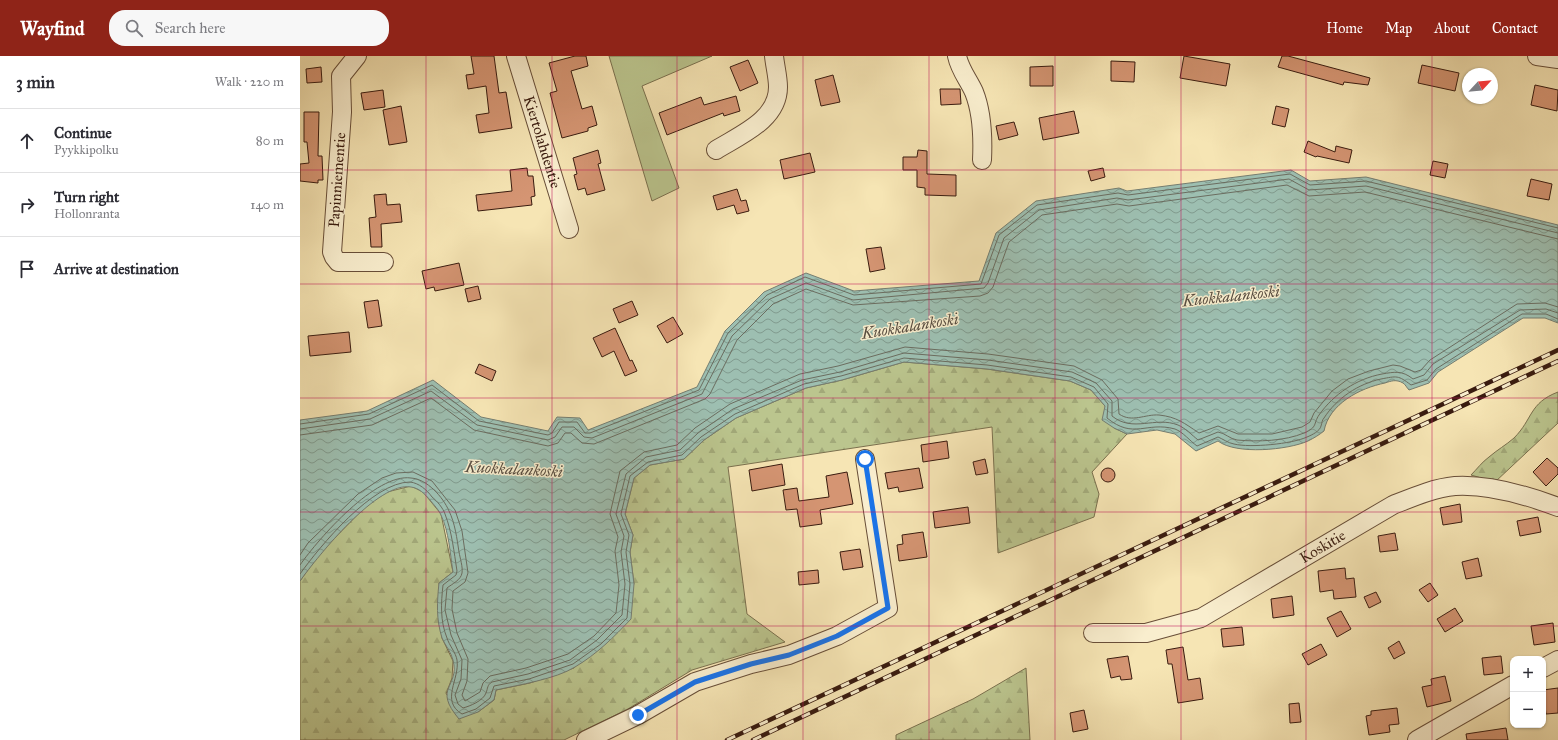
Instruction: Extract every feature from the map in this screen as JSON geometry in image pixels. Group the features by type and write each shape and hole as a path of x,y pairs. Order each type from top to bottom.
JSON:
{"street":[{"name":"Papinniementie","path":"357,56 341,76 342,112 332,252 338,262 384,262"},
{"name":"Kiertolahdentie","path":"516,56 568,229"},
{"path":"716,150 761,122 774,105 778,88 774,56"},
{"path":"957,56 961,72 974,93 978,109 982,134 982,160"},
{"path":"1537,56 1558,59"},
{"path":"586,740 638,715 695,682 751,664 789,655 837,636 888,608 865,459"},
{"name":"Koskitie","path":"1093,634 1146,633 1201,618 1393,505 1423,493 1455,486 1498,489 1558,506"},
{"path":"1546,666 1558,660"},
{"path":"1417,740 1510,688"}],"green space":[{"path":"609,56 712,56 642,86 679,188 652,201"},
{"path":"904,362 987,369 1070,381 1091,390 1105,406 1114,428 1127,434 1092,472 1099,494 1094,517 998,553 992,427 728,467 747,614 785,642 692,670 628,709 564,740 300,740 300,581 319,554 366,506 387,492 411,486 423,492 441,514 453,572 439,583 442,638 453,661 452,678 446,694 478,712 494,700 496,690 530,683 574,668 634,584 630,552 633,535 625,514 634,478 650,465 684,459 704,440 736,418 806,388 842,380"},
{"path":"1558,392 1558,423 1495,482 1471,475 1486,459 1514,438 1536,406 1549,396"},
{"path":"1026,668 1030,740 896,740 896,735 973,699"}],"water":[{"name":"Kuokkalankoski","path":"1291,170 1310,181 1366,177 1558,225 1558,323 1545,318 1523,318 1438,372 1429,383 1409,390 1403,383 1394,381 1375,385 1356,393 1339,405 1332,413 1327,421 1324,431 1308,441 1275,449 1249,450 1226,445 1218,441 1196,451 1175,434 1157,430 1127,434 1102,420 1105,406 1091,390 1070,381 987,369 904,362 842,380 806,388 736,418 704,440 684,459 650,465 634,478 625,514 633,535 630,552 634,584 631,619 591,657 575,667 558,675 526,684 496,690 494,700 478,712 459,719 451,708 448,700 448,688 453,677 454,669 453,660 440,631 437,604 439,583 453,572 449,543 446,528 440,513 424,494 411,487 397,488 382,496 350,522 320,555 300,581 300,420 367,411 433,380 481,417 548,431 557,417 580,418 588,430 697,387 725,331 764,292 806,273 854,291 979,281 996,233 1036,201 1119,188 1127,191"}],"building":[{"path":"471,56 494,56 499,93 506,92 512,128 479,133 476,115 489,113 486,86 468,89 466,75 474,74"},
{"path":"575,56 586,56 588,66 571,71 582,109 592,106 597,125 588,128 588,131 562,138 550,93 557,91 549,63"},
{"path":"1184,56 1230,64 1226,86 1180,78"},
{"path":"1282,56 1288,56 1370,78 1368,85 1344,82 1343,85 1278,67"},
{"path":"748,60 758,83 740,91 730,67"},
{"path":"1111,61 1135,62 1134,82 1111,81"},
{"path":"1422,65 1459,73 1455,91 1418,83"},
{"path":"1053,66 1053,86 1030,86 1030,67"},
{"path":"321,67 322,82 307,83 306,69"},
{"path":"833,75 840,102 821,106 815,80"},
{"path":"1535,85 1558,90 1557,111 1531,105"},
{"path":"940,89 960,89 961,104 941,105"},
{"path":"383,90 385,107 364,110 361,93"},
{"path":"736,96 740,111 724,116 723,113 667,135 659,113 701,97 704,105"},
{"path":"401,106 407,142 389,145 383,110"},
{"path":"1276,106 1289,109 1285,127 1272,124"},
{"path":"1074,111 1079,133 1043,140 1039,118"},
{"path":"304,112 319,112 318,156 322,156 323,180 318,180 318,183 300,181 300,164 309,163 307,142 304,142"},
{"path":"1014,122 1018,135 999,140 996,126"},
{"path":"1308,141 1335,152 1336,146 1352,150 1349,163 1316,157 1304,152"},
{"path":"598,150 601,163 598,164 605,190 587,195 585,188 578,190 574,175 577,174 573,158"},
{"path":"918,150 927,151 927,174 956,175 956,196 925,195 925,188 917,187 917,170 903,170 903,157 917,157"},
{"path":"810,153 815,172 784,179 780,160"},
{"path":"1433,161 1448,164 1445,178 1430,175"},
{"path":"527,168 528,176 533,176 535,196 531,197 532,205 478,211 476,195 512,191 510,170"},
{"path":"1103,168 1105,177 1091,181 1088,171"},
{"path":"1531,179 1552,184 1549,200 1527,196"},
{"path":"737,189 741,201 746,200 749,211 737,214 734,205 717,210 713,196"},
{"path":"386,194 387,205 400,204 402,222 381,224 382,247 371,247 369,218 376,217 374,195"},
{"path":"881,247 885,269 870,272 866,249"},
{"path":"459,263 464,285 435,291 434,287 426,289 422,271"},
{"path":"478,286 481,299 468,302 465,289"},
{"path":"378,300 382,326 368,328 364,302"},
{"path":"632,301 638,315 619,323 613,309"},
{"path":"673,317 683,334 667,343 657,326"},
{"path":"615,328 630,361 632,360 637,371 625,376 614,351 602,357 593,338"},
{"path":"349,332 351,352 310,356 308,336"},
{"path":"479,364 496,371 492,381 475,373"},
{"path":"947,441 949,458 923,462 921,445"},
{"path":"1547,458 1558,468 1558,474 1546,486 1533,472"},
{"path":"985,459 988,473 976,475 973,462"},
{"path":"782,464 785,485 752,491 749,470"},
{"path":"919,468 923,488 899,492 898,487 888,489 885,473"},
{"path":"1108,468 1113,470 1115,475 1113,480 1108,482 1103,480 1101,475 1103,470"},
{"path":"847,472 853,504 820,510 822,524 800,527 797,509 786,510 783,490 797,488 799,501 829,497 826,476"},
{"path":"1460,504 1462,522 1443,525 1440,508"},
{"path":"968,507 970,523 935,528 933,512"},
{"path":"1538,517 1541,532 1520,536 1517,521"},
{"path":"923,532 927,557 899,561 897,545 903,544 902,535"},
{"path":"1395,533 1398,550 1380,552 1378,536"},
{"path":"860,549 863,567 843,570 840,552"},
{"path":"1478,558 1482,576 1466,579 1462,562"},
{"path":"1345,568 1346,579 1354,578 1356,597 1334,599 1333,590 1320,592 1318,571"},
{"path":"818,570 819,583 799,585 798,572"},
{"path":"1430,583 1438,595 1428,602 1419,590"},
{"path":"1376,592 1381,602 1369,608 1364,597"},
{"path":"1292,596 1294,615 1273,618 1271,599"},
{"path":"1455,608 1463,621 1445,632 1437,619"},
{"path":"1341,611 1351,629 1337,637 1327,618"},
{"path":"1553,623 1555,642 1534,645 1531,626"},
{"path":"1242,627 1244,645 1223,647 1221,629"},
{"path":"1399,641 1405,653 1394,659 1388,648"},
{"path":"1321,644 1327,655 1308,665 1302,654"},
{"path":"1183,647 1188,680 1200,678 1203,699 1178,703 1172,664 1168,664 1166,650"},
{"path":"1128,656 1132,679 1121,680 1120,676 1111,678 1107,659"},
{"path":"1501,656 1503,673 1484,675 1482,658"},
{"path":"1445,676 1451,701 1427,707 1422,687 1432,685 1431,679"},
{"path":"1558,688 1558,713 1546,714 1546,690"},
{"path":"1299,703 1301,722 1290,723 1289,704"},
{"path":"1397,708 1399,724 1389,725 1390,732 1369,735 1366,716 1371,715 1371,711"},
{"path":"1084,710 1088,729 1073,732 1070,713"},
{"path":"1506,728 1508,740 1467,740 1466,734"}],"railway":[{"path":"727,740 1558,350"},
{"path":"753,740 1558,361"}],"route":[{"path":"638,715 695,682 751,664 789,655 837,636 888,608 865,459"}]}
